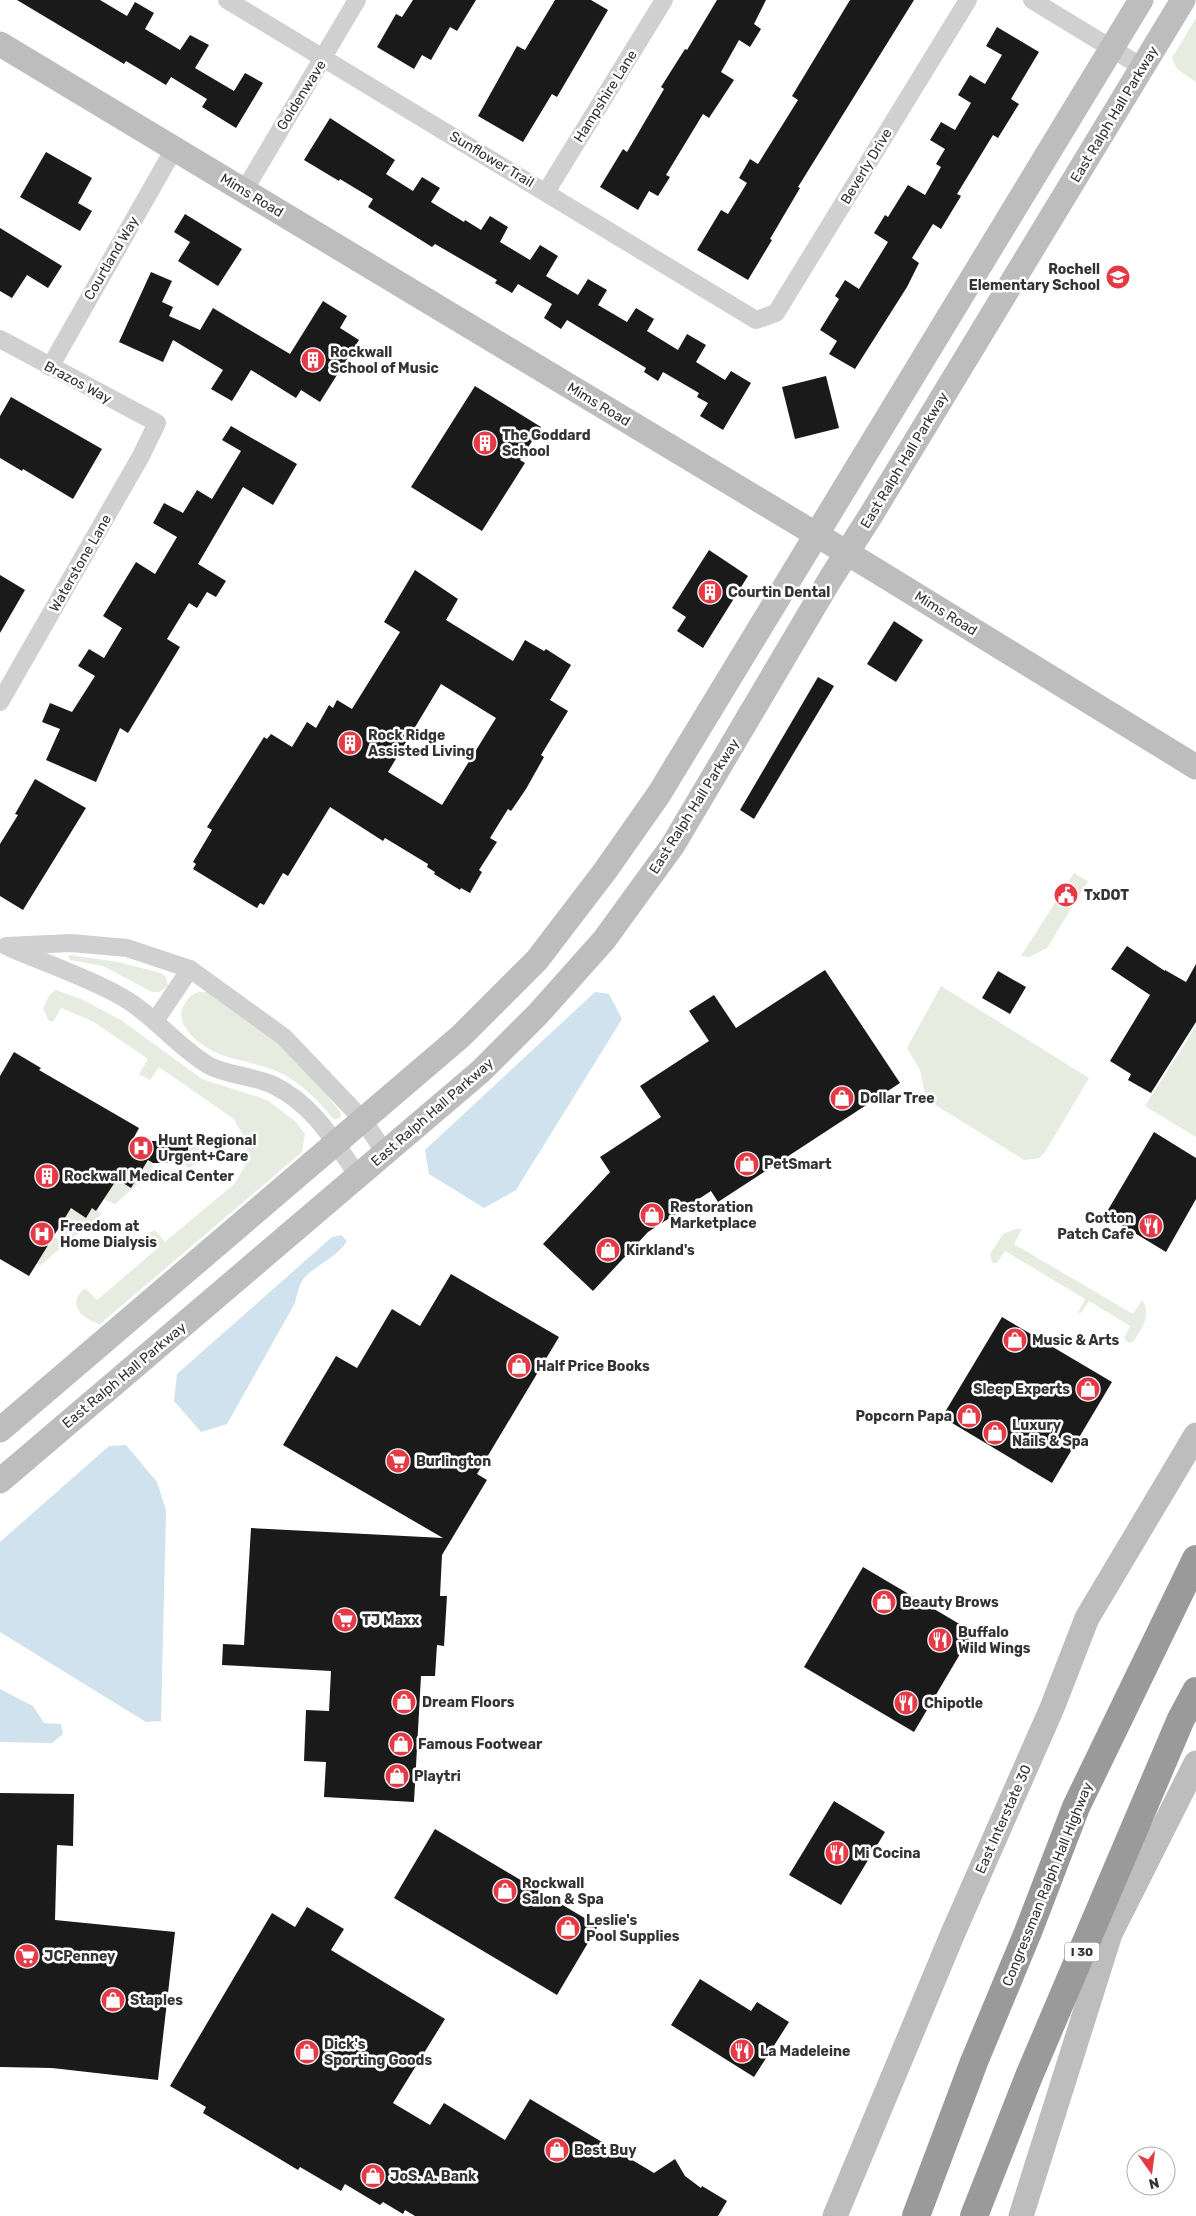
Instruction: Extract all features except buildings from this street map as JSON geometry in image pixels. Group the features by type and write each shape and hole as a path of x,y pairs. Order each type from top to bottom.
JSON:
{"highway":[{"name":"Congressman Ralph Hall Highway","path":"916,2216 974,2062 1028,1932 1076,1808 1196,1559"},
{"name":"I 30","path":"974,2216 1029,2076 1180,1719 1196,1691"},
{"path":"901,2216 974,2062"}],"main road":[{"path":"0,1430 364,1121 461,1036 537,960 605,871 659,794 1141,0"},
{"name":"East Ralph Hall Parkway","path":"0,1481 481,1070 538,1014 604,940 673,845 847,553 1183,0"},
{"name":"Mims Road","path":"0,44 847,553 1196,767"},
{"name":"East Interstate 30","path":"835,2216 953,1933 1052,1708 1087,1618 1196,1435"},
{"path":"1021,2216 1110,1934 1196,1764"}],"street":[{"name":"Sunflower Trail","path":"227,0 756,320"},
{"name":"Goldenwave","path":"244,190 324,59 357,0"},
{"name":"Hampshire Lane","path":"546,192 664,0"},
{"name":"Beverly Drive","path":"756,320 776,313 968,0"},
{"path":"1032,0 1142,67"},
{"name":"Courtland Way","path":"50,367 174,149"},
{"name":"Brazos Way","path":"0,340 158,423"},
{"name":"Waterstone Lane","path":"2,692 141,456 158,423"},
{"path":"3,945 71,943 128,948 190,969 284,1037 364,1121 385,1153"},
{"path":"3,945 122,997 155,1022 184,1050 211,1067 274,1085 304,1104 325,1127 358,1176"},
{"path":"155,1022 190,969"}],"shaded area":[{"path":"1196,18 1196,82 1177,69 1172,58"},
{"path":"1074,873 1088,881 1047,948 1029,957 1021,956"},
{"path":"68,956 118,962 161,973 166,977 168,986 159,992 152,992 103,966 70,960"},
{"path":"941,986 1089,1078 1045,1152 1039,1158 1024,1160 926,1099 920,1070 907,1048"},
{"path":"56,990 81,999 121,1020 202,1079 267,1100 295,1121 305,1134 302,1152 100,1324 82,1315 77,1305 79,1294 85,1288 97,1300 159,1247 149,1233 155,1230 165,1242 234,1184 244,1168 247,1154 246,1141 234,1119 159,1067 150,1080 139,1074 148,1059 94,1022 61,1008 53,1022 48,1020 43,1008 50,994"},
{"path":"199,992 209,992 282,1046 318,1084 340,1112 341,1117 333,1119 318,1101 295,1081 264,1066 215,1052 193,1037 183,1023 181,1015 188,999"},
{"path":"1196,1026 1196,1137 1145,1106"},
{"path":"188,1136 196,1141 200,1151 196,1163 190,1168 186,1167 185,1163 188,1163 188,1141 185,1141"},
{"path":"148,1160 152,1163 154,1170 115,1204 103,1199 105,1172 131,1188"},
{"path":"71,1208 86,1217 92,1208 102,1214 70,1240 56,1231"},
{"path":"1015,1229 1022,1229 1014,1244 1133,1314 1142,1300 1146,1316 1143,1326 1134,1341 1129,1343 1124,1338 1130,1326 1089,1301 1081,1313 1078,1313 1085,1299 1005,1251 997,1263 992,1263 990,1254 1003,1234"},
{"path":"53,1236 65,1244 41,1265 36,1264"}],"water":[{"path":"595,992 609,994 622,1019 516,1190 484,1208 429,1174 425,1150"},
{"path":"341,1235 347,1241 343,1247 310,1272 303,1280 298,1289 295,1303 227,1424 201,1432 174,1401 177,1374 332,1237"},
{"path":"126,1445 157,1482 166,1510 161,1721 146,1722 0,1632 0,1542 109,1446"},
{"path":"0,1689 33,1706 44,1723 61,1724 63,1734 52,1743 0,1742"}],"place":[{"name":"Rochell Elementary School","path":"1118,277"},
{"name":"Rockwall School of Music","path":"313,360"},
{"name":"The Goddard School","path":"485,443"},
{"name":"Courtin Dental","path":"710,592"},
{"name":"Rock Ridge Assisted Living","path":"350,743"},
{"name":"TxDOT","path":"1066,895"},
{"name":"Dollar Tree","path":"842,1098"},
{"name":"Hunt Regional Urgent+Care","path":"141,1148"},
{"name":"PetSmart","path":"747,1164"},
{"name":"Rockwall Medical Center","path":"47,1176"},
{"name":"Restoration Marketplace","path":"652,1215"},
{"name":"Cotton Patch Cafe","path":"1151,1226"},
{"name":"Freedom at Home Dialysis","path":"42,1234"},
{"name":"Kirkland's","path":"608,1250"},
{"name":"Music & Arts","path":"1015,1340"},
{"name":"Half Price Books","path":"519,1366"},
{"name":"Sleep Experts","path":"1088,1389"},
{"name":"Popcorn Papa","path":"969,1416"},
{"name":"Luxury Nails & Spa","path":"995,1433"},
{"name":"Burlington","path":"398,1461"},
{"name":"Beauty Brows","path":"884,1602"},
{"name":"TJ Maxx","path":"345,1620"},
{"name":"Buffalo Wild Wings","path":"940,1640"},
{"name":"Dream Floors","path":"404,1702"},
{"name":"Chipotle","path":"906,1703"},
{"name":"Famous Footwear","path":"401,1744"},
{"name":"Playtri","path":"397,1776"},
{"name":"Mi Cocina","path":"837,1853"},
{"name":"Rockwall Salon & Spa","path":"505,1891"},
{"name":"Leslie's Pool Supplies","path":"568,1928"},
{"name":"JCPenney","path":"27,1956"},
{"name":"Staples","path":"113,2000"},
{"name":"La Madeleine","path":"742,2051"},
{"name":"Dick's Sporting Goods","path":"307,2052"},
{"name":"Best Buy","path":"557,2150"},
{"name":"JoS. A. Bank","path":"373,2176"}]}
